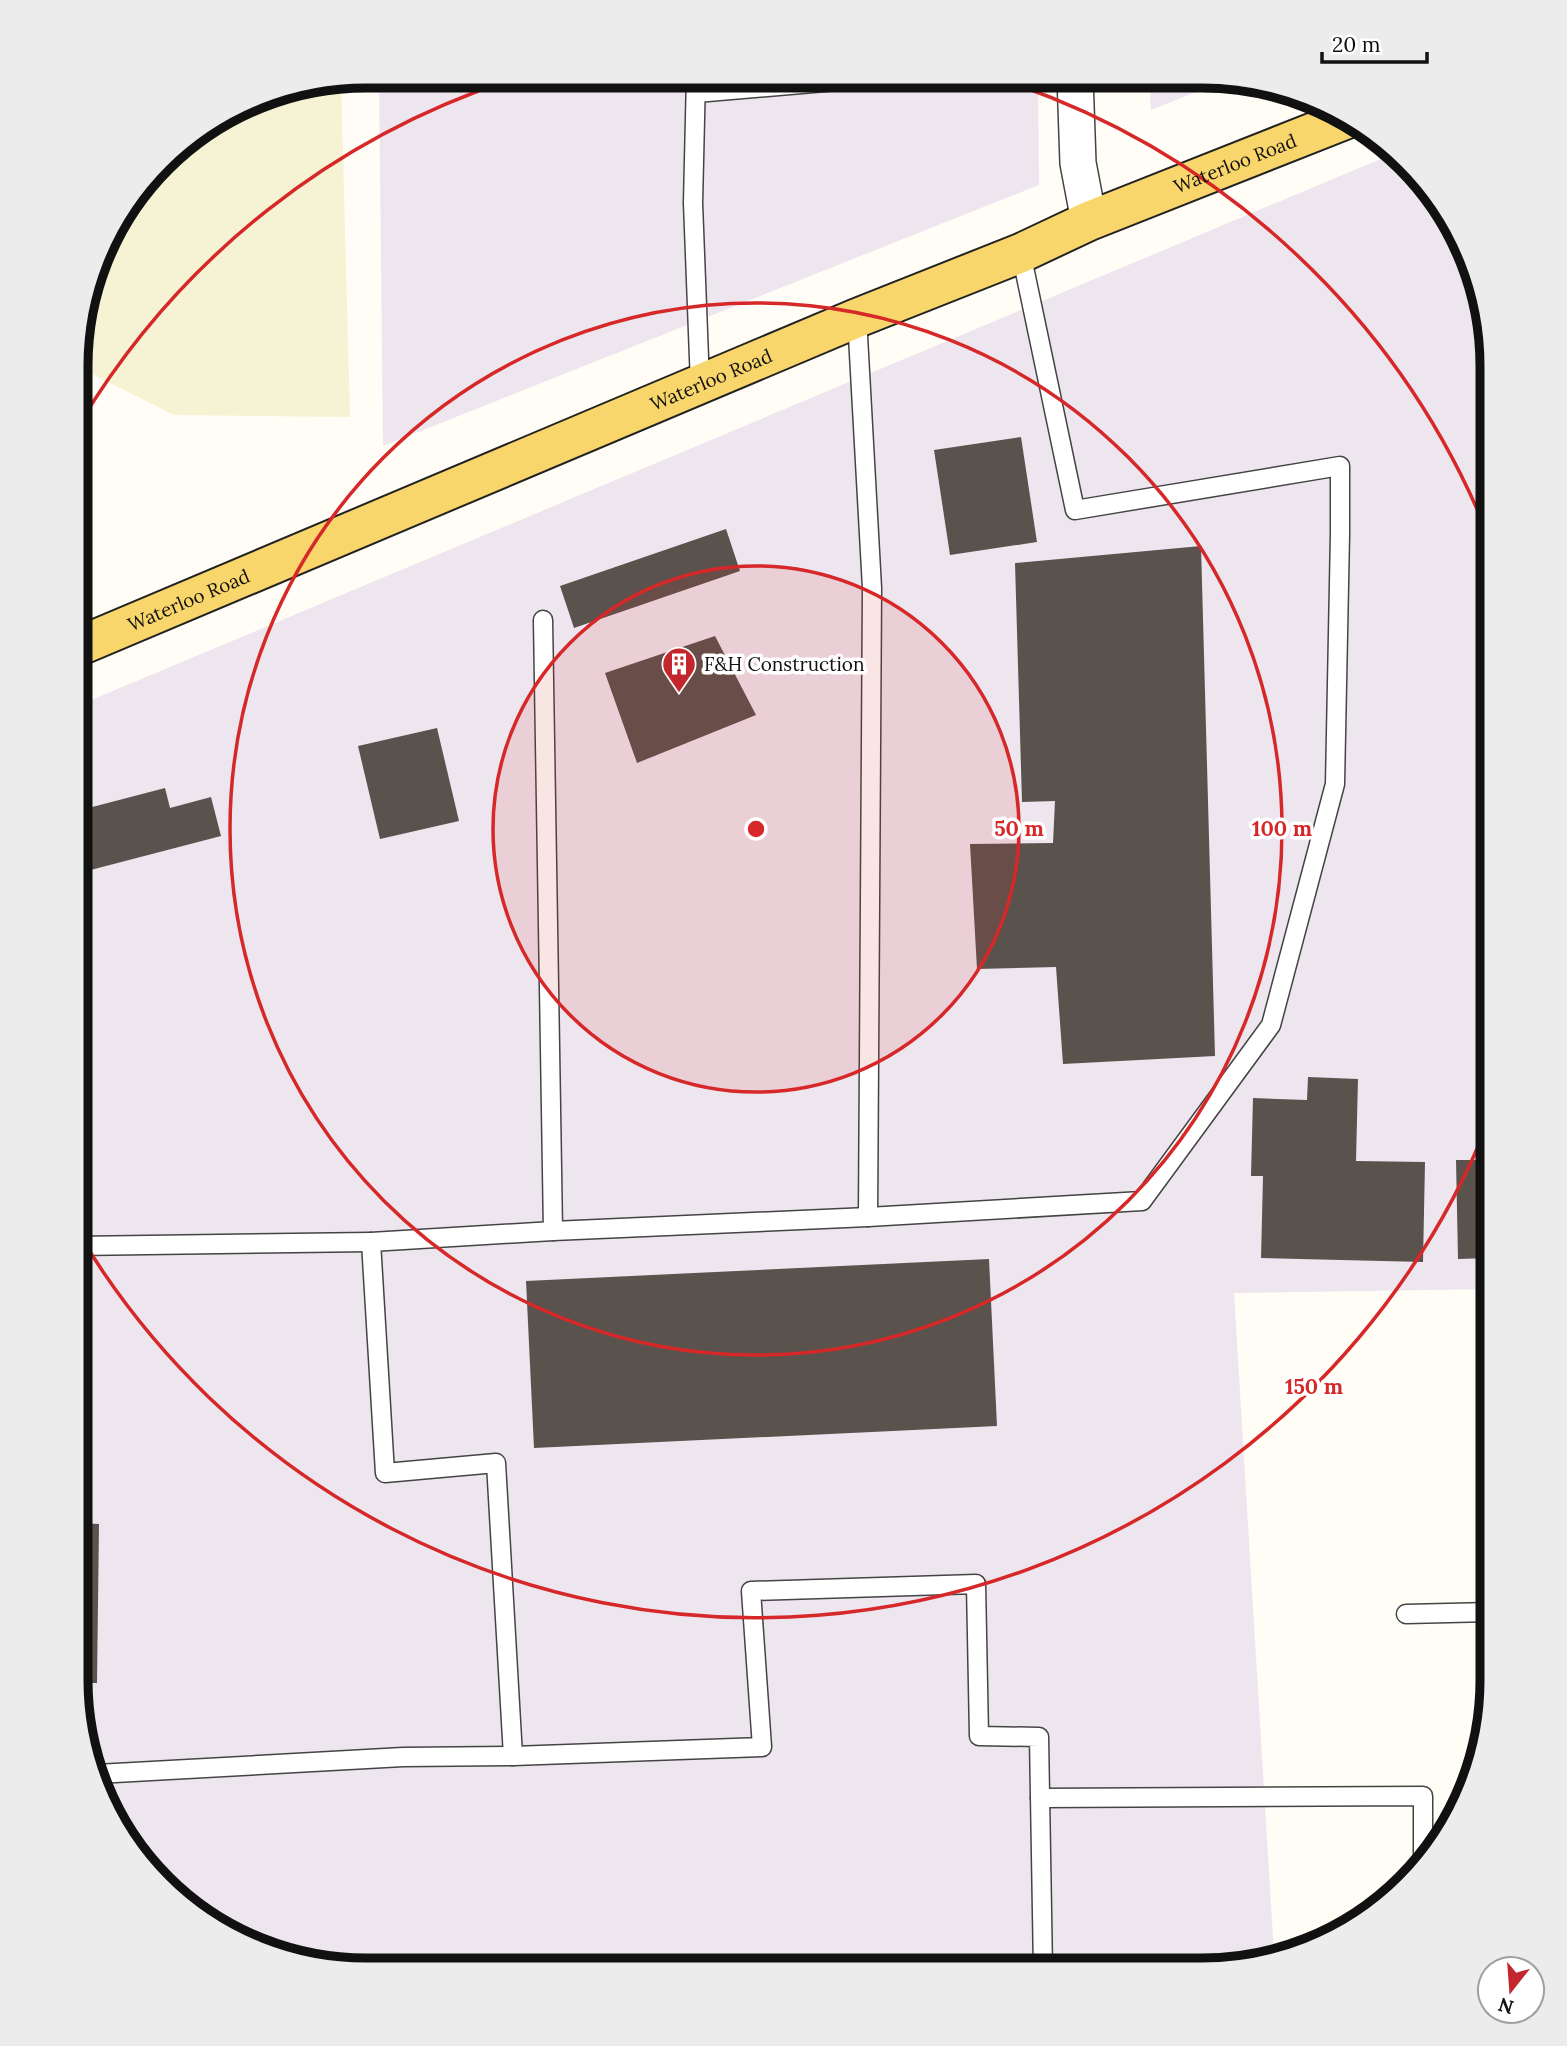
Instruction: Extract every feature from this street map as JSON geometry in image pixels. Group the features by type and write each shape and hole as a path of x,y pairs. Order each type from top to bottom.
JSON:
{"main road":[{"name":"Waterloo Road","path":"88,642 857,318 1021,253 1089,221 1337,123"}],"street":[{"path":"1075,88 1078,163 1089,221"}],"lane":[{"path":"696,88 693,203 700,384"},
{"path":"88,1245 371,1242 1142,1201 1271,1025 1335,784 1340,466 1075,510 1021,253"},
{"path":"857,318 872,588 868,1217"},
{"path":"543,620 553,1231"},
{"path":"371,1242 385,1473 496,1464 513,1756"},
{"path":"103,1774 403,1757 762,1747 751,1591 976,1584 979,1736 1039,1737 1043,1958"},
{"path":"1406,1614 1480,1612"},
{"path":"1040,1798 1423,1796 1423,1849"}],"shaded area":[{"path":"379,88 1038,88 1039,185 383,446"},
{"path":"1150,88 1206,88 1151,110"},
{"path":"341,89 350,417 174,415 88,372 93,312 102,276 116,243 134,211 157,182 211,134 276,102"},
{"path":"1385,157 1398,169 1433,211 1451,243 1470,294 1479,348 1480,1289 1234,1293 1274,1949 1219,1958 348,1958 294,1949 243,1930 211,1912 169,1877 134,1835 116,1803 97,1752 88,1698 88,701"}],"building":[{"path":"1021,437 1037,542 950,555 934,450"},
{"path":"726,529 740,571 574,628 560,586"},
{"path":"1201,546 1215,1056 1063,1064 1056,967 977,969 970,844 1053,843 1055,801 1022,802 1015,563"},
{"name":"F&H Construction","path":"715,636 756,715 637,763 605,673"},
{"path":"437,728 459,821 380,839 358,746"},
{"path":"165,788 170,808 211,797 221,836 88,871 88,808"},
{"path":"1308,1077 1358,1079 1356,1161 1425,1162 1423,1262 1261,1258 1263,1176 1251,1176 1253,1098 1307,1100"},
{"path":"1456,1160 1480,1160 1480,1258 1458,1259"},
{"path":"989,1259 997,1426 534,1448 526,1281"},
{"path":"88,1524 99,1524 97,1683 88,1683"}],"place":[{"name":"F&H Construction","path":"679,694"}]}
